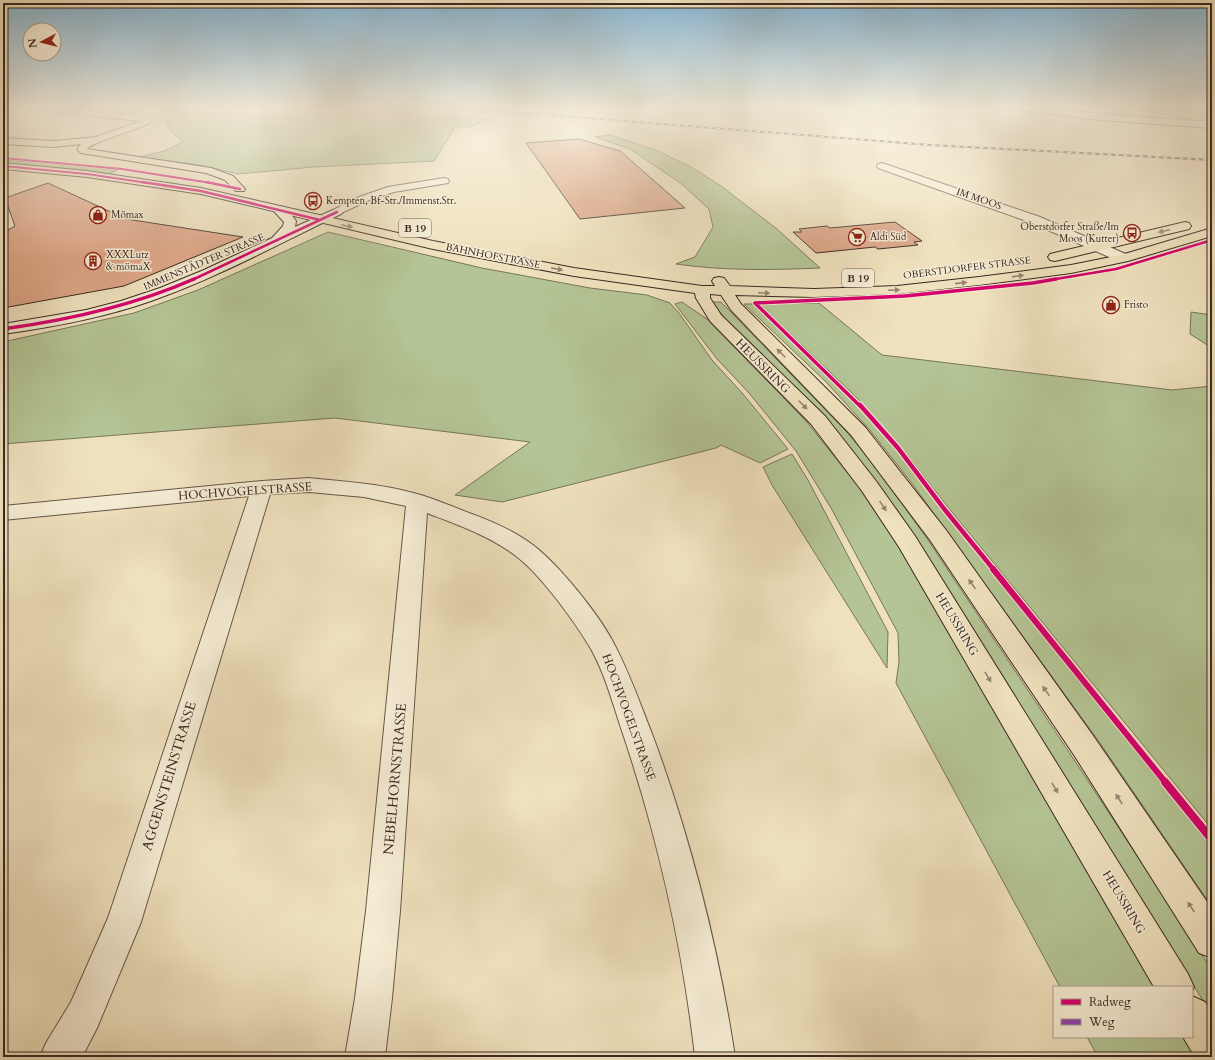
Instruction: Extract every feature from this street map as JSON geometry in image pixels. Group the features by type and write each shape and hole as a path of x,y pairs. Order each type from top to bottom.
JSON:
{"main road":[{"path":"126,157 207,170 233,179 240,189"},
{"path":"3,158 68,162 207,182 336,212"},
{"name":"BAHNHOFSTRASSE","path":"3,167 16,166 87,174 148,182 205,192 320,220 433,245 621,280 702,290 722,286"},
{"name":"B 19","path":"336,212 395,224"},
{"name":"OBERSTDORFER STRASSE","path":"1041,259 1073,254 1194,224"},
{"name":"OBERSTDORFER STRASSE","path":"722,286 814,293 897,290 979,281 1056,271 1123,258 1210,225"},
{"name":"BAHNHOFSTRASSE","path":"480,242 576,262 722,286"},
{"name":"OBERSTDORFER STRASSE","path":"954,270 968,269"},
{"name":"B 19","path":"722,286 774,282 873,278"},
{"path":"621,280 684,300 716,318"},
{"name":"HEUSSRING","path":"722,286 730,301 858,431 888,469 938,536 1084,746 1212,940"},
{"name":"HEUSSRING","path":"702,290 703,298 716,318 818,420 869,486 907,542 1174,986"},
{"path":"1193,1018 1212,1049"}],"street":[{"name":"IM MOOS","path":"882,166 988,202 1052,227 1123,258"},
{"path":"336,212 363,199 392,189 444,181"},
{"path":"276,241 289,227 290,221 278,209"},
{"name":"IMMENSTÄDTER STRASSE","path":"3,329 80,316 124,305 165,291 336,212"},
{"path":"1052,227 1073,254"},
{"name":"HOCHVOGELSTRASSE","path":"3,513 262,488 308,485 364,490 418,500 492,530 525,551 553,579 581,614 602,645 621,688 652,776 679,871 707,1005 715,1057"},
{"name":"AGGENSTEINSTRASSE","path":"60,1057 84,1015 124,922 262,488"},
{"name":"NEBELHORNSTRASSE","path":"365,1057 374,1002 389,846 418,500"}],"green space":[{"path":"143,157 436,157 434,161 314,167 238,174 205,166"},
{"path":"643,157 671,157 691,167 721,186 777,229 820,268 712,268 676,264 695,257 713,227 709,209 679,182"},
{"path":"3,160 65,164 117,170 109,174 3,164"},
{"path":"328,232 482,268 590,288 647,295 670,303 679,313 712,360 743,394 788,449 760,463 721,445 716,448 502,502 455,495 530,442 335,418 3,444 3,342 134,313 198,290"},
{"path":"682,302 707,319 806,421 858,486 897,544 1156,986 1059,986 896,683 899,662 898,633 831,508 796,451 749,393 717,359 675,304"},
{"path":"711,302 721,302 847,432 877,469 926,537 1212,970 1212,1015 917,542"},
{"path":"819,303 882,355 1172,390 1212,386 1212,829 951,511 900,446 857,398 759,304"},
{"path":"744,304 754,304 852,400 895,447 942,510 1212,846 1212,907 1100,743 911,482 869,429 826,382"},
{"path":"1191,312 1212,315 1212,348 1190,334"},
{"path":"792,454 808,480 888,632 887,668 772,485 763,467"},
{"path":"1088,1038 1188,1038 1198,1057 1098,1057"}],"building":[{"path":"536,157 627,157 685,208 580,219"},
{"name":"XXXLutz & mömaX","path":"48,183 126,219 243,237 124,286 3,308 3,233 15,226 5,198"},
{"name":"Aldi Süd","path":"895,222 922,241 914,242 918,245 878,249 875,247 816,253 793,232 802,232 799,229 827,226 830,228"}],"railway":[{"path":"1164,157 1212,160"}],"cycle path":[{"path":"3,158 122,169 240,189"},
{"path":"3,166 87,174 201,191 320,220"},
{"path":"3,329 86,315 146,298 209,273 337,212"},
{"path":"755,303 905,296 1033,283 1116,269 1212,240"},
{"path":"755,303 854,399 898,448 945,510 1212,840"}],"place":[{"name":"Kempten, Bf-Str./Immenst.Str.","path":"313,201"},
{"name":"Mömax","path":"98,215"},
{"name":"Oberstdorfer Straße/Im Moos (Kutter)","path":"1132,233"},
{"name":"Aldi Süd","path":"857,237"},
{"name":"XXXLutz & mömaX","path":"93,261"},
{"name":"Fristo","path":"1111,305"}]}
